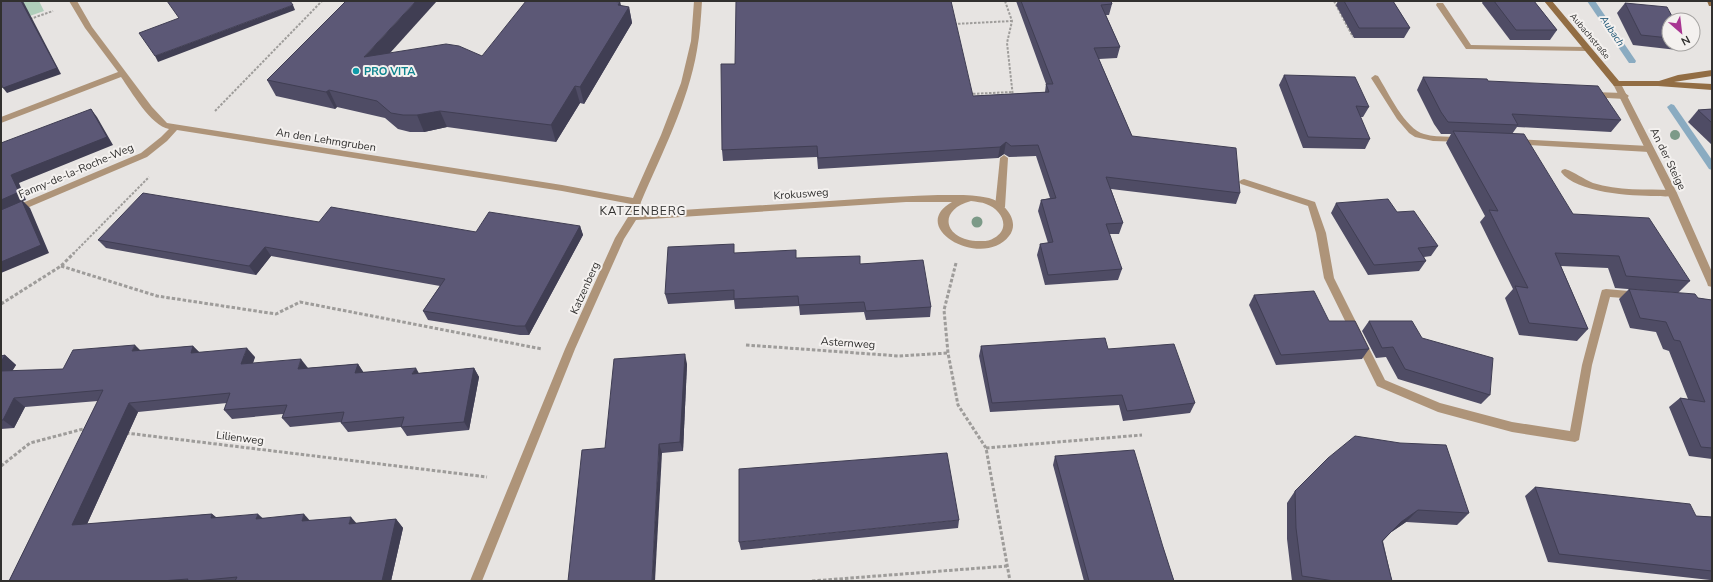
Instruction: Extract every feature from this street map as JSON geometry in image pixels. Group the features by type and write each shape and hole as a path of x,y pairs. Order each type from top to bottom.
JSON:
{"main road":[{"name":"Aubachstraße","path":"1548,1 1617,84"},
{"path":"1658,84 1678,78 1712,73"},
{"path":"1617,84 1658,84 1712,87"}],"street":[{"name":"Katzenberg","path":"476,581 570,349 620,238 633,217 636,202 685,86 697,30 698,1"},
{"name":"An den Lehmgruben","path":"74,2 89,28 149,109 164,125 554,187 636,202"},
{"path":"1440,5 1469,47 1587,49"},
{"path":"1,120 123,73"},
{"path":"1375,78 1406,124 1418,135 1468,140"},
{"name":"An der Steige","path":"1617,84 1625,96 1649,149 1672,193 1712,283"},
{"path":"1585,94 1625,96"},
{"name":"Fanny-de-la-Roche-Weg","path":"1,216 144,155 164,139 175,127"},
{"path":"1508,142 1649,149"},
{"path":"1000,207 1004,158"},
{"path":"1566,172 1579,182 1595,188 1615,191 1672,193"},
{"path":"1244,182 1312,204 1321,233 1328,278 1381,383 1438,407 1512,427 1575,437 1587,365 1606,293 1644,296"},
{"name":"Krokusweg","path":"633,217 906,199 971,198 987,200 1000,207 1006,214 1009,222 1008,229 1004,236 996,242 976,246 965,244 955,239 948,233 944,225 943,217 946,210 952,204 971,198"}],"path":[{"path":"196,130 322,1"},
{"path":"1005,1 1012,21 1007,43 1014,99"},
{"path":"1334,1 1353,37"},
{"path":"23,21 74,2"},
{"path":"950,24 1012,21"},
{"path":"965,94 1012,92"},
{"path":"1,304 61,266 153,174"},
{"path":"957,258 944,310 948,353 958,406 986,448 1010,581"},
{"path":"61,266 157,296 276,314 300,302 542,349"},
{"name":"Asternweg","path":"746,345 899,356 948,353"},
{"path":"1,466 30,443 88,428"},
{"name":"Lilienweg","path":"119,432 487,477"},
{"path":"986,448 1142,435"},
{"path":"812,581 1007,566"}],"green space":[{"path":"1,1 39,1 44,11 1,26"}],"building":[{"path":"1,1 21,1 57,68 3,88 1,84"},
{"path":"167,1 290,1 293,5 155,56 139,33 179,18"},
{"name":"PRO VITA","path":"346,1 416,1 364,57 446,44 459,46 482,56 526,1 611,1 620,2 618,5 629,7 580,87 575,86 551,125 440,111 417,115 403,115 391,113 377,101 329,90 326,92 267,80"},
{"path":"736,1 951,1 973,96 1049,92 1046,84 1053,84 1021,1 1111,1 1112,4 1101,5 1120,47 1094,48 1132,136 1236,148 1240,193 1106,177 1123,223 1106,224 1122,269 1048,275 1040,244 1053,242 1041,200 1056,198 1038,145 1011,146 1006,142 1000,147 818,158 817,146 722,150 721,64 735,64"},
{"path":"1344,1 1393,1 1410,28 1359,28"},
{"path":"1494,1 1534,1 1557,30 1516,30"},
{"path":"1625,3 1667,7 1670,12 1661,12 1661,37 1641,35"},
{"path":"1284,75 1355,77 1369,107 1356,106 1370,139 1308,137"},
{"path":"1423,77 1487,79 1488,81 1598,86 1621,120 1512,114 1518,125 1448,122 1441,112"},
{"path":"91,109 107,137 11,175 19,192 1,200 1,143"},
{"path":"1712,109 1712,123 1698,110"},
{"path":"1453,131 1524,134 1573,214 1649,218 1690,281 1626,276 1619,256 1555,253 1588,329 1529,323 1515,286 1528,288 1489,210 1498,211"},
{"path":"143,193 319,222 331,207 476,232 489,212 580,226 525,326 516,326 423,311 445,279 265,247 249,266 98,240"},
{"path":"1388,199 1397,212 1414,211 1438,246 1418,248 1426,261 1374,265 1336,203"},
{"path":"22,201 41,245 1,262 1,210"},
{"path":"734,244 734,253 796,250 796,258 860,256 860,264 923,260 931,307 866,311 864,302 799,305 798,296 734,299 734,290 665,294 668,247"},
{"path":"1629,289 1695,294 1698,298 1712,300 1712,448 1701,447 1680,398 1705,402 1680,341 1674,340 1666,322 1640,318"},
{"path":"1314,291 1329,321 1355,321 1369,349 1281,355 1254,295"},
{"path":"1369,321 1412,321 1422,338 1493,358 1490,395 1405,369 1393,347 1382,348"},
{"path":"1105,338 1108,349 1174,344 1195,403 1127,411 1122,395 992,403 981,346"},
{"path":"135,345 132,351 193,346 191,353 247,348 241,364 301,359 298,369 358,364 355,373 416,368 412,374 474,368 464,422 401,427 404,417 341,423 344,412 282,418 287,405 224,410 230,393 129,403 72,525 212,514 211,518 258,514 256,519 304,514 302,521 351,517 349,524 396,519 382,581 235,581 237,577 195,581 187,581 188,579 161,581 9,581 103,390 14,398 3,420 1,420 1,371 63,369 73,350"},
{"path":"685,354 680,442 659,444 652,581 568,581 582,450 605,448 614,359"},
{"path":"5,355 1,362 1,356"},
{"path":"1355,436 1400,443 1446,445 1469,513 1418,510 1401,522 1382,541 1392,581 1334,581 1302,576 1296,528 1295,491 1328,458"},
{"path":"1134,450 1174,581 1089,581 1055,456"},
{"path":"947,453 959,520 739,542 739,469"},
{"path":"1535,487 1690,504 1696,516 1712,517 1712,571 1559,554"}],"waterway":[{"name":"Aubach","path":"1591,1 1632,61"},
{"name":"Aubach","path":"1671,107 1712,167"}],"place":[{"name":"PRO VITA","path":"356,71"}],"district":[{"name":"KATZENBERG","path":"643,211"}]}
